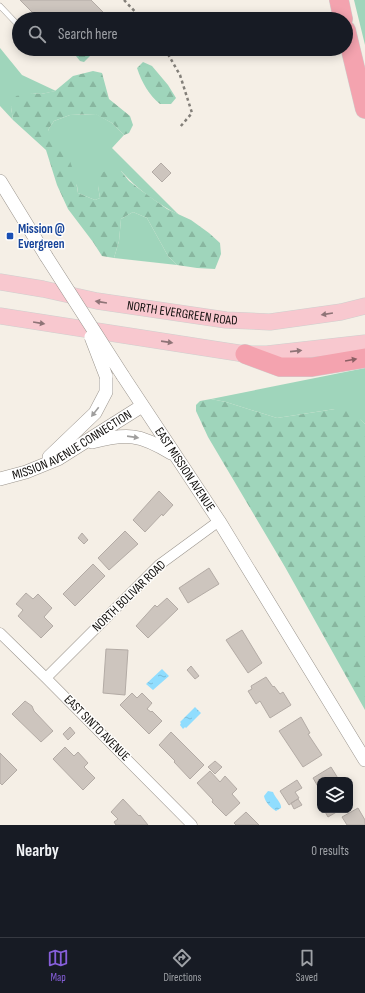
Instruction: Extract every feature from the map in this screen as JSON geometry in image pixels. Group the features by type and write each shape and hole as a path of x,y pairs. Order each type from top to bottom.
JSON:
{"highway":[{"path":"339,0 342,12"},
{"path":"352,56 365,109"},
{"path":"245,354 280,367 312,367 365,358"}],"main road":[{"name":"NORTH EVERGREEN ROAD","path":"0,282 43,289 96,301 226,320 270,322 341,312 365,306"},
{"path":"0,316 245,354 267,354 365,343"}],"street":[{"name":"EAST MISSION AVENUE","path":"0,181 82,313 218,521 365,760"},
{"path":"37,468 95,413 106,392 106,376 82,313"},
{"name":"MISSION AVENUE CONNECTION","path":"0,479 37,468 58,459 142,406"},
{"path":"81,444 109,438 128,436 154,443 174,455"},
{"name":"NORTH BOLIVAR ROAD","path":"46,678 159,565 218,521"},
{"name":"EAST SINTO AVENUE","path":"0,633 192,825"}],"lane":[{"path":"0,6 12,19"}],"path":[{"path":"124,0 135,12"},
{"path":"169,56 180,75 192,113 180,127"}],"green space":[{"path":"354,0 365,0 365,45"},
{"path":"0,48 22,75 56,91 41,94 32,93 11,107 13,120 0,106"},
{"path":"76,56 90,56 84,62 80,61"},
{"path":"143,62 152,66 168,85 176,98 171,104 160,104 152,97 146,88 137,68"},
{"path":"93,71 102,73 109,99 130,116 133,125 129,133 124,135 112,123 95,114 70,115 54,121 48,130 68,155 75,176 78,193 95,200 100,198 98,186 100,174 110,168 121,171 129,181 142,191 167,209 191,220 220,243 221,254 215,269 177,265 168,256 147,218 133,212 121,219 119,241 114,258 102,256 68,209 57,185 46,150 13,120 11,107 16,96 55,91 73,76"},
{"path":"96,114 112,123 124,135 112,148 179,215 148,196 121,171 98,186 100,198 95,200 78,193 77,186 48,130 54,121 70,115"},
{"path":"133,212 147,218 168,256 177,265 114,258 119,241 121,219"},
{"path":"365,368 365,424 361,420 335,409 277,418 226,402 211,399"},
{"path":"211,399 226,402 277,418 340,409 355,415 365,424 365,710 285,567 208,437 196,411 196,405 200,401"}],"water":[{"path":"162,669 169,676 153,690 146,684"},
{"path":"195,707 201,713 186,728 185,727 183,729 180,722"},
{"path":"268,791 273,792 280,804 281,808 276,811 268,805 264,796"}],"building":[{"path":"20,0 91,0 103,12 32,12"},
{"path":"161,163 171,173 162,182 152,172"},
{"path":"159,491 173,505 145,532 133,520"},
{"path":"125,531 138,544 109,570 98,558"},
{"path":"82,533 88,540 84,544 78,538"},
{"path":"93,564 105,576 75,606 63,594"},
{"path":"209,568 219,584 188,603 179,588"},
{"path":"26,593 33,599 38,594 52,608 44,617 53,626 41,638 18,616 23,610 16,604"},
{"path":"167,598 178,609 148,638 136,626 155,605 157,607"},
{"path":"242,630 262,663 248,673 226,640"},
{"path":"106,649 128,650 125,695 103,693"},
{"path":"191,666 199,676 195,679 187,670"},
{"path":"266,677 280,694 283,692 291,705 270,718 260,701 256,704 248,691 252,689 251,686"},
{"path":"132,693 137,698 142,693 152,703 147,709 151,712 152,711 162,721 149,734 120,705"},
{"path":"25,701 32,706 34,711 53,731 41,742 12,714"},
{"path":"301,717 310,733 308,734 322,755 303,767 279,731"},
{"path":"70,727 75,733 68,740 63,734"},
{"path":"171,732 204,765 190,779 159,745"},
{"path":"65,747 74,756 78,752 88,763 84,767 95,778 83,790 53,759"},
{"path":"0,753 17,770 2,785 0,783"},
{"path":"215,761 222,767 215,774 208,767"},
{"path":"331,767 337,777 317,777 317,785 313,778"},
{"path":"210,771 220,782 225,776 237,789 232,794 240,803 226,816 212,802 213,800 197,783"},
{"path":"297,780 302,788 295,792 299,798 289,805 280,791"},
{"path":"123,799 148,825 116,825 114,822 118,819 111,812"},
{"path":"298,799 302,805 294,809 291,803"},
{"path":"358,808 365,820 365,825 347,825 342,817 349,813 353,813 353,811"},
{"path":"246,812 259,825 236,825 234,823"},
{"path":"326,813 335,813 328,817"}],"place":[{"name":"Mission @ Evergreen","path":"10,236"}]}
